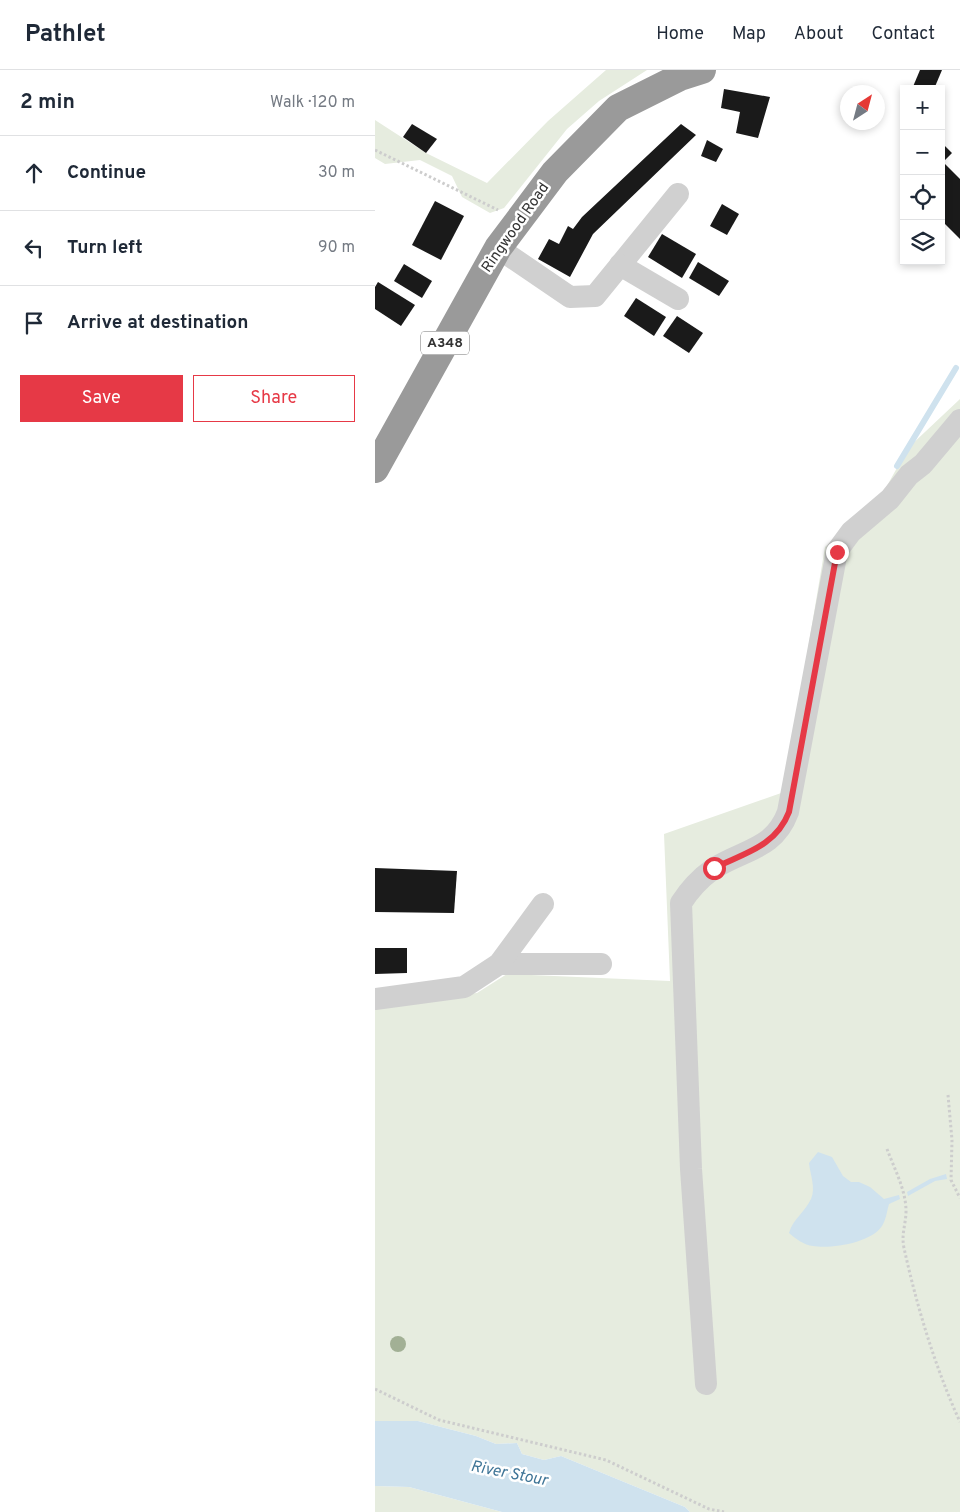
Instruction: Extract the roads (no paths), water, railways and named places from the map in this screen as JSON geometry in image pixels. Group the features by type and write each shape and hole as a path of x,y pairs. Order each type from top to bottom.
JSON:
{"highway":[{"name":"Ringwood Road","path":"375,469 498,248 555,172 617,108 687,72"}],"street":[{"path":"498,248 569,297 595,296 678,194"},
{"path":"621,265 678,299"},
{"path":"706,1384 691,1169 681,903 695,882 714,868 769,841 783,826 789,812 837,552 851,532 890,499 909,474 923,464 960,420"},
{"path":"375,999 464,987 499,964 543,904"},
{"path":"499,964 601,964"}],"water":[{"path":"818,1152 832,1157 843,1176 851,1182 859,1182 870,1187 884,1199 899,1195 900,1199 889,1204 883,1224 877,1232 860,1241 830,1247 806,1244 789,1233 793,1224 811,1199 813,1186 809,1163"},
{"path":"946,1174 947,1179 935,1181 908,1196 907,1192 930,1179"},
{"name":"River Stour","path":"375,1421 418,1421 476,1436 496,1444 517,1443 522,1454 544,1460 561,1456 685,1507 690,1512 502,1512 409,1487 375,1486"}],"waterway":[{"path":"897,466 956,368"}]}
